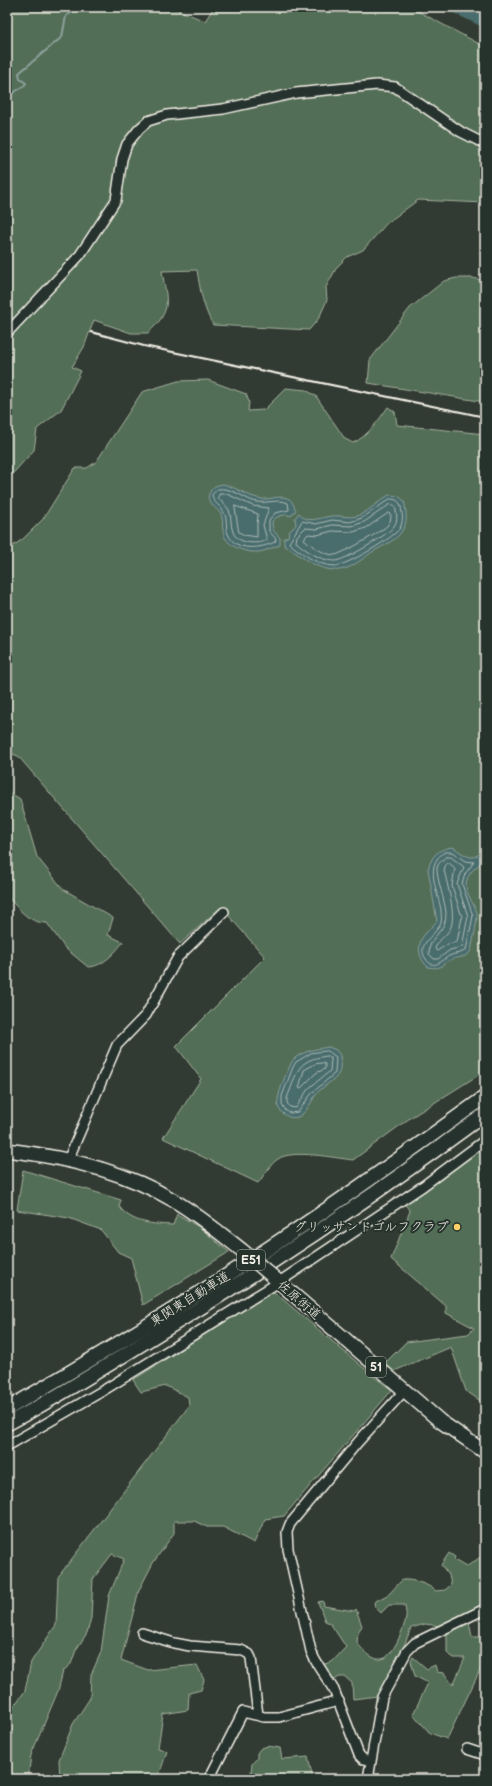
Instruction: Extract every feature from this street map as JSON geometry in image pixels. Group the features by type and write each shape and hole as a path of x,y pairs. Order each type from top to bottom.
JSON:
{"highway":[{"name":"東関東自動車道","path":"7,1409 99,1356 238,1269 340,1200 485,1098"},
{"name":"東関東自動車道","path":"7,1424 140,1345 273,1261 356,1206 485,1114"},
{"name":"佐原街道","path":"7,1150 68,1160 116,1174 173,1200 209,1224 244,1252 404,1391 449,1428 485,1452"}],"street":[{"path":"7,333 80,255 116,200 122,159 127,144 139,129 148,121 167,115 223,109 296,94 377,85 395,87 461,132 485,144"},
{"path":"68,1160 117,1045 146,1015 178,957 224,912"},
{"path":"7,1446 104,1390 275,1279 423,1186 485,1140"},
{"path":"371,1761 363,1759 359,1755 339,1701 312,1651 288,1549 287,1532 290,1524 348,1453 404,1391"},
{"path":"368,1779 382,1697 407,1651 415,1643 485,1609"},
{"path":"142,1633 174,1643 190,1646 241,1650 246,1652 251,1658 258,1715"},
{"path":"209,1779 243,1712 278,1717 339,1701"},
{"path":"467,1749 485,1755"}],"green space":[{"path":"7,7 171,7 205,21 214,7 410,7 485,47 485,203 418,200 387,223 363,250 347,257 337,267 326,287 327,300 319,318 309,330 213,325 204,305 197,270 162,271 166,305 165,311 156,325 148,333 131,333 94,320 84,347 72,367 81,371 61,410 37,429 34,450 7,480"},
{"path":"456,278 473,278 485,281 485,402 368,383 370,360 410,308 444,281"},
{"path":"208,380 246,394 249,402 248,411 264,410 286,388 306,390 316,396 345,439 353,443 368,432 388,407 395,412 397,425 485,434 485,1071 410,1118 353,1160 303,1154 285,1156 272,1164 258,1183 163,1138 201,1079 176,1046 265,957 221,907 180,944 18,756 7,752 7,550 23,539 43,519 75,468 87,468 96,462 142,392 178,381"},
{"path":"7,791 20,799 37,857 63,889 113,918 108,935 123,942 112,955 98,965 88,967 65,948 47,923 34,921 29,918 7,896"},
{"name":"グリッサンドゴルフクラブ","path":"485,1144 485,1404 466,1391 451,1347 392,1372 384,1364 406,1342 468,1334 474,1328 446,1313 446,1306 391,1259 410,1211 404,1203"},
{"path":"23,1170 121,1200 119,1206 124,1212 136,1220 143,1222 173,1225 177,1214 199,1227 229,1252 143,1305 131,1258 118,1252 101,1230 69,1218 17,1210"},
{"path":"273,1291 372,1375 392,1390 284,1516 265,1519 254,1543 223,1527 207,1527 194,1521 174,1521 174,1533 153,1563 139,1590 121,1660 148,1670 197,1665 204,1680 201,1690 189,1693 188,1710 163,1714 158,1748 167,1751 158,1779 60,1779 59,1760 73,1724 90,1698 91,1675 101,1652 109,1596 124,1559 112,1554 93,1579 91,1618 87,1633 76,1650 71,1664 63,1671 58,1691 31,1755 28,1779 7,1779 7,1715 25,1691 31,1662 56,1625 58,1577 189,1406 188,1397 166,1386 141,1392 133,1380"},
{"path":"449,1553 455,1557 454,1560 466,1567 485,1554 485,1604 441,1626 425,1624 411,1628 402,1651 378,1696 353,1699 352,1683 345,1677 339,1677 332,1682 321,1665 332,1662 346,1647 330,1623 325,1621 318,1602 323,1601 324,1606 354,1611 356,1609 362,1626 358,1632 357,1643 373,1657 377,1659 385,1658 395,1646 403,1628 406,1616 405,1605 389,1605 381,1613 375,1607 374,1602 389,1594 402,1580 420,1582 436,1591 445,1590 451,1585 449,1575 441,1565"},
{"path":"469,1622 472,1637 484,1637 485,1635 485,1660 447,1739 430,1733 413,1714 428,1683 415,1676 411,1661 413,1657 427,1669 435,1665 437,1672 444,1673 453,1685 465,1658 454,1658 447,1653 447,1631"},
{"path":"268,1746 280,1748 282,1759 308,1757 313,1779 261,1779 251,1772 252,1764 257,1758 257,1753 261,1748"}],"water":[{"path":"223,484 257,498 265,499 284,497 291,500 296,510 291,516 281,516 272,522 273,530 280,538 280,545 254,552 244,551 230,544 223,534 221,514 210,502 208,496 212,488"},
{"path":"389,495 399,497 403,500 405,505 406,523 401,533 350,567 333,570 319,567 284,545 284,538 288,537 289,532 296,525 295,518 299,513 306,519 332,516 356,516 367,511"},
{"path":"485,845 485,860 470,873 466,884 466,888 477,913 475,933 470,952 464,956 449,961 440,967 428,967 422,960 419,948 424,935 437,921 428,869 431,860 443,849 453,847 466,856 474,857 478,855"},
{"path":"329,1047 336,1050 340,1055 340,1069 336,1077 319,1091 306,1111 300,1116 293,1118 282,1113 278,1106 278,1102 283,1082 292,1061 299,1055 315,1049"}],"waterway":[{"path":"7,97 24,86 26,83 20,79 19,73 62,37 66,16 81,7"},
{"path":"454,7 485,22"}],"railway":[{"path":"91,332 144,346 485,417"}],"place":[{"name":"グリッサンドゴルフクラブ","path":"457,1227"}]}
